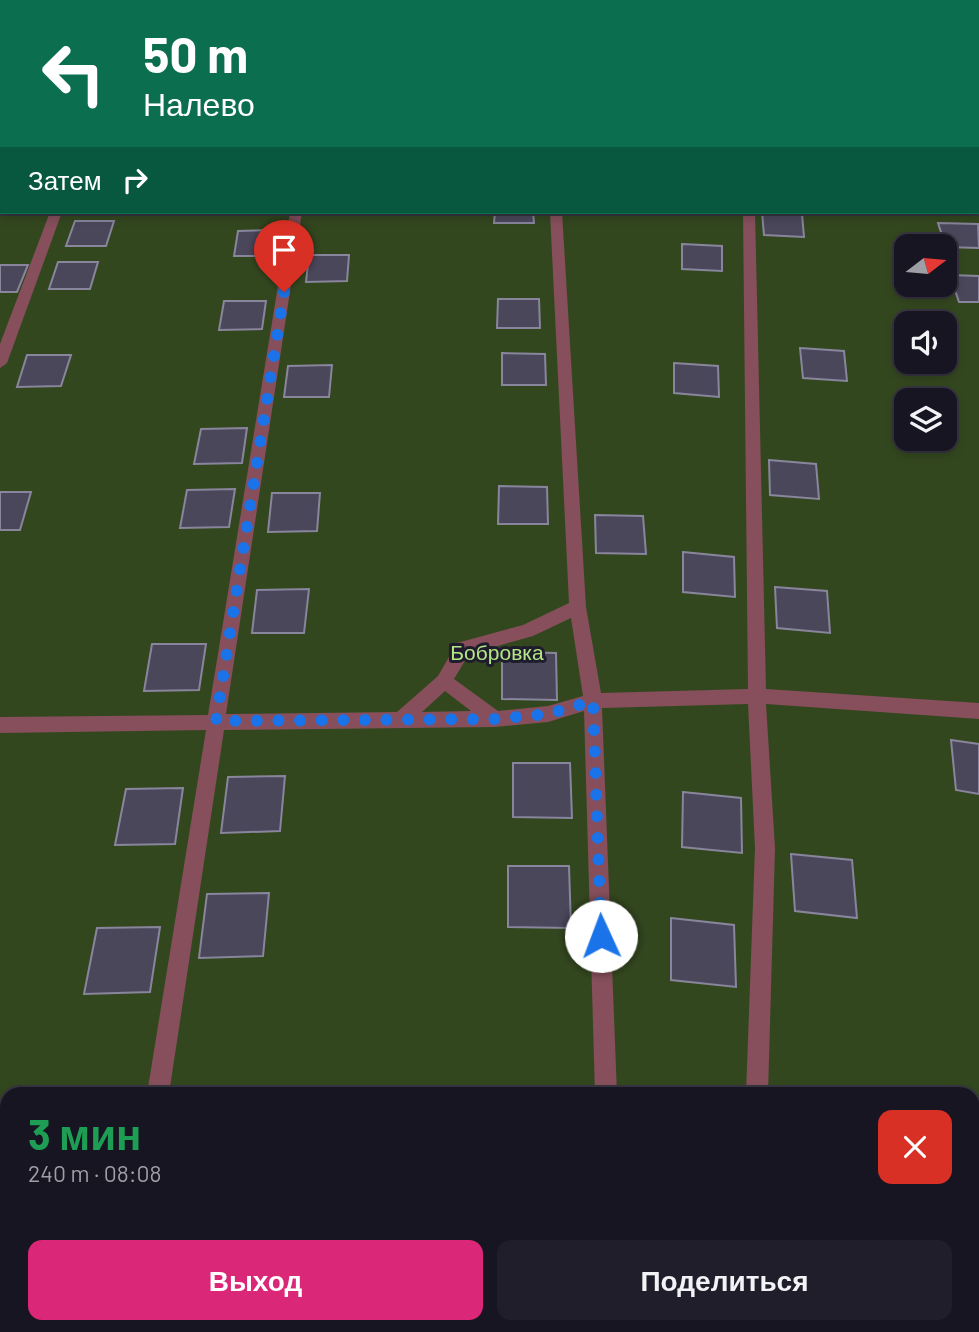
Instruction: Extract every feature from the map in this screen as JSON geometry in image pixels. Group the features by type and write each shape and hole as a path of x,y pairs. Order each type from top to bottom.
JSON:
{"street":[{"path":"0,363 56,214"},
{"path":"159,1087 296,214"},
{"path":"556,214 578,607 593,701 606,1087"},
{"path":"749,214 757,695 765,848 757,1087"},
{"path":"401,720 444,681 463,648 527,631 578,607"},
{"path":"444,681 495,719"},
{"path":"0,725 495,719 548,714 593,701 757,695 979,710"}],"green space":[{"name":"Бобровка","path":"0,214 979,214 979,1087 0,1087"}],"building":[{"path":"495,214 533,214 534,223 494,223"},
{"path":"762,214 802,214 804,237 764,235"},
{"path":"75,221 114,221 106,246 66,246"},
{"path":"938,223 978,224 979,248 957,247 957,234 942,234"},
{"path":"278,230 274,256 234,256 238,231"},
{"path":"682,244 722,246 722,271 682,269"},
{"path":"309,255 349,255 347,281 306,282"},
{"path":"58,262 98,262 90,289 49,289"},
{"path":"0,265 28,265 17,292 0,292"},
{"path":"957,275 979,276 979,302 959,302"},
{"path":"498,299 539,299 540,328 497,328"},
{"path":"224,301 266,301 262,329 219,330"},
{"path":"800,348 844,351 847,381 803,378"},
{"path":"502,353 545,354 546,385 502,385"},
{"path":"27,355 71,355 61,386 17,387"},
{"path":"674,363 718,366 719,397 674,393"},
{"path":"332,365 329,397 284,397 288,366"},
{"path":"247,428 242,463 194,464 201,429"},
{"path":"769,460 816,464 819,499 770,495"},
{"path":"499,486 547,487 548,524 498,524"},
{"path":"235,489 229,527 180,528 187,490"},
{"path":"0,492 31,492 20,530 0,530"},
{"path":"272,493 320,493 317,531 268,532"},
{"path":"595,515 643,516 646,554 596,553"},
{"path":"683,552 734,557 735,597 683,592"},
{"path":"775,587 827,591 830,633 777,628"},
{"path":"309,589 304,633 252,633 257,590"},
{"path":"152,644 206,644 199,690 144,691"},
{"path":"502,652 556,653 557,700 502,699"},
{"path":"951,740 979,744 979,794 956,790"},
{"path":"513,763 570,763 572,818 513,817"},
{"path":"285,776 280,831 221,833 228,777"},
{"path":"183,788 175,844 115,845 126,789"},
{"path":"683,792 741,798 742,853 682,847"},
{"path":"791,854 852,860 857,918 795,911"},
{"path":"508,866 569,866 571,928 508,927"},
{"path":"269,893 263,956 199,958 207,894"},
{"path":"671,918 734,925 736,987 671,980"},
{"path":"160,927 150,992 84,994 97,928"}],"route":[{"path":"284,292 216,721 495,719 548,714 593,701 601,936"}]}
